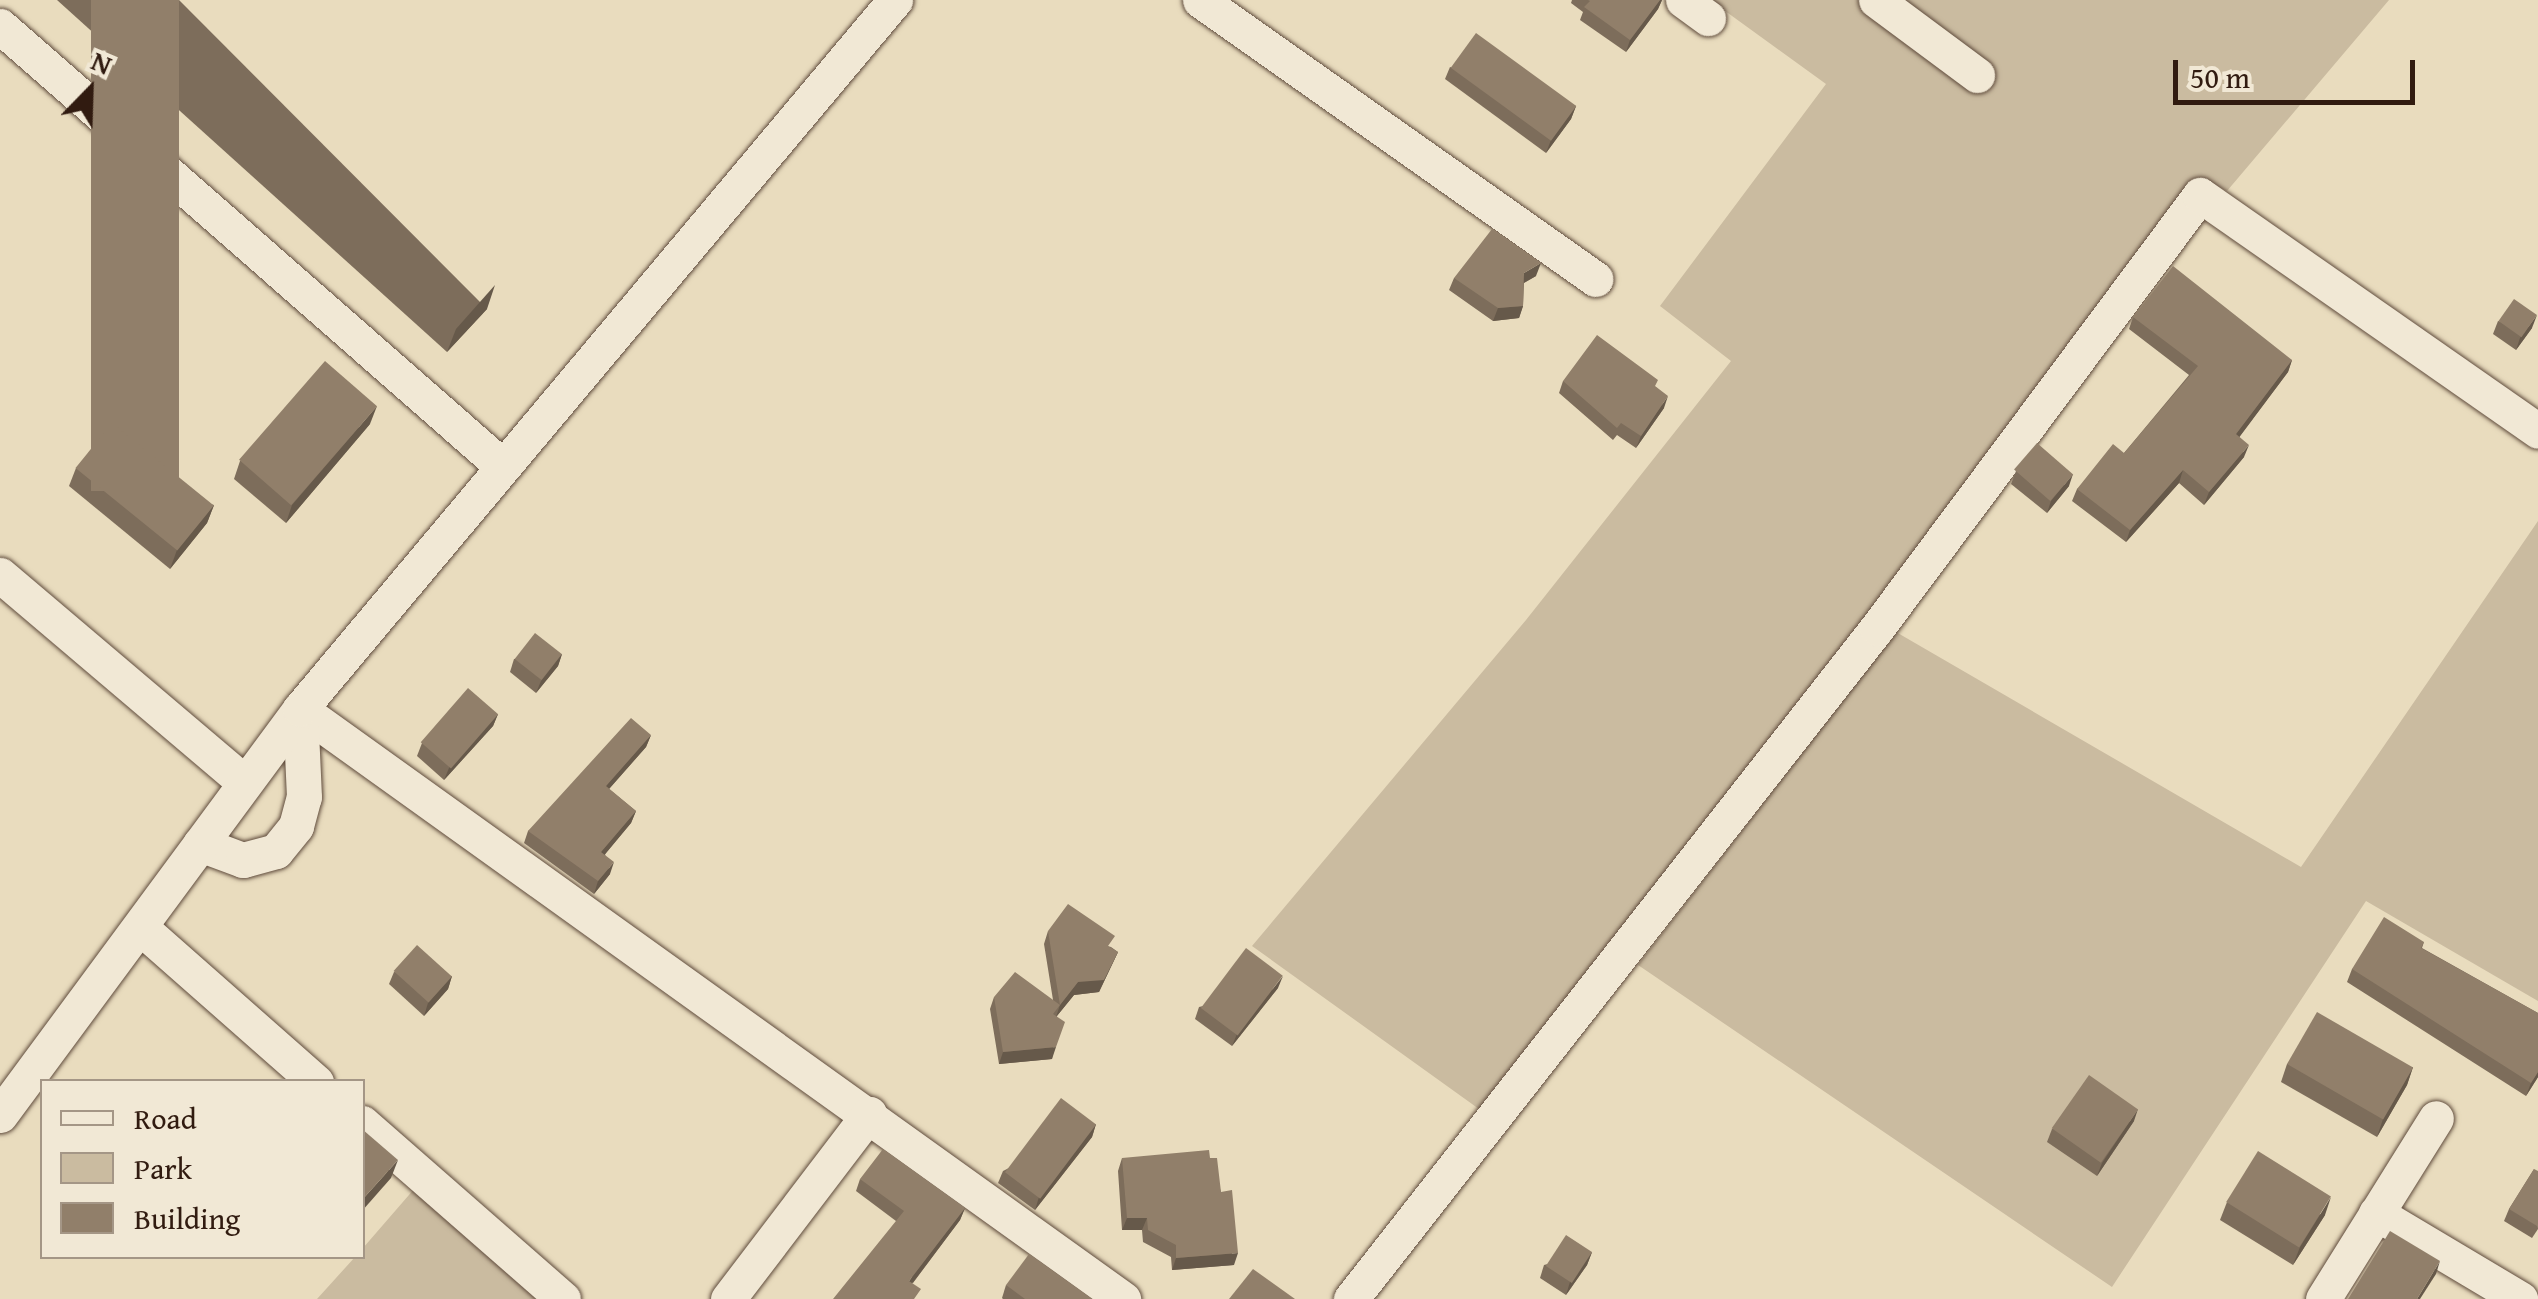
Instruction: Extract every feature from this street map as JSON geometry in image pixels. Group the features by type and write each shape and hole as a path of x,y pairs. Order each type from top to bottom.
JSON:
{"street":[{"path":"0,1115 300,709 895,0"},
{"path":"1200,0 1596,279"},
{"path":"1876,0 1977,75"},
{"path":"0,26 502,466"},
{"path":"1351,1299 1877,628 2200,195 2538,430"},
{"path":"0,575 244,782"},
{"path":"200,844 243,860 276,851 296,826 304,796 300,709"},
{"path":"300,709 1122,1299"},
{"path":"140,927 313,1079"},
{"path":"728,1299 869,1114"},
{"path":"2323,1299 2436,1118"},
{"path":"365,1125 563,1299"},
{"path":"2376,1213 2520,1299"}],"green space":[{"path":"1710,0 2389,0 2227,191 2198,177 1871,611 1479,1109 1252,946 1526,620 1731,361 1660,306 1826,84"},
{"path":"2538,521 2538,1001 2366,901 2112,1287 1638,965 1896,632 2301,867"},
{"path":"415,1188 541,1299 317,1299 353,1259 365,1259 365,1246"}],"building":[{"path":"91,0 179,0 179,491 91,491"},
{"path":"1588,0 1660,0 1630,40 1584,7"},
{"path":"1476,33 1576,106 1551,141 1451,68"},
{"path":"1492,229 1541,263 1524,273 1523,306 1498,308 1454,278"},
{"path":"2173,266 2292,360 2236,434 2249,445 2209,492 2183,470 2130,530 2077,489 2113,444 2124,453 2198,366 2133,317"},
{"path":"2514,299 2537,315 2521,337 2499,321"},
{"path":"1597,335 1658,380 1655,386 1668,396 1641,436 1621,423 1617,428 1563,381"},
{"path":"325,361 377,406 291,505 239,460"},
{"path":"112,423 214,505 177,551 75,468"},
{"path":"2037,443 2073,474 2050,501 2014,469"},
{"path":"535,633 562,654 541,680 515,659"},
{"path":"468,688 498,714 451,769 421,742"},
{"path":"631,718 651,735 606,786 636,811 601,852 614,862 598,881 528,831"},
{"path":"1068,904 1115,936 1108,946 1118,952 1104,980 1078,982 1060,1005 1048,931"},
{"path":"2384,917 2424,942 2421,948 2538,1013 2538,1072 2531,1083 2352,969"},
{"path":"417,945 452,976 429,1002 394,971"},
{"path":"1246,948 1283,976 1238,1036 1201,1008"},
{"path":"1015,972 1060,1005 1053,1014 1065,1022 1056,1047 1003,1052 994,997"},
{"path":"2317,1012 2413,1068 2383,1119 2287,1064"},
{"path":"2089,1075 2138,1109 2101,1163 2052,1128"},
{"path":"1061,1098 1096,1124 1040,1199 1005,1172"},
{"path":"365,1132 398,1160 365,1197"},
{"path":"883,1149 965,1208 909,1281 921,1289 914,1299 833,1299 904,1211 860,1179"},
{"path":"1209,1150 1210,1158 1217,1158 1221,1192 1232,1190 1238,1253 1176,1258 1176,1245 1148,1230 1147,1218 1127,1218 1122,1158"},
{"path":"2258,1151 2331,1197 2299,1247 2226,1202"},
{"path":"2534,1169 2538,1171 2537,1226 2509,1209"},
{"path":"2390,1231 2440,1261 2417,1299 2348,1299"},
{"path":"1566,1235 1592,1252 1572,1283 1546,1266"},
{"path":"1029,1254 1092,1299 1025,1299 1006,1285"},
{"path":"1253,1269 1295,1299 1229,1299"}]}
